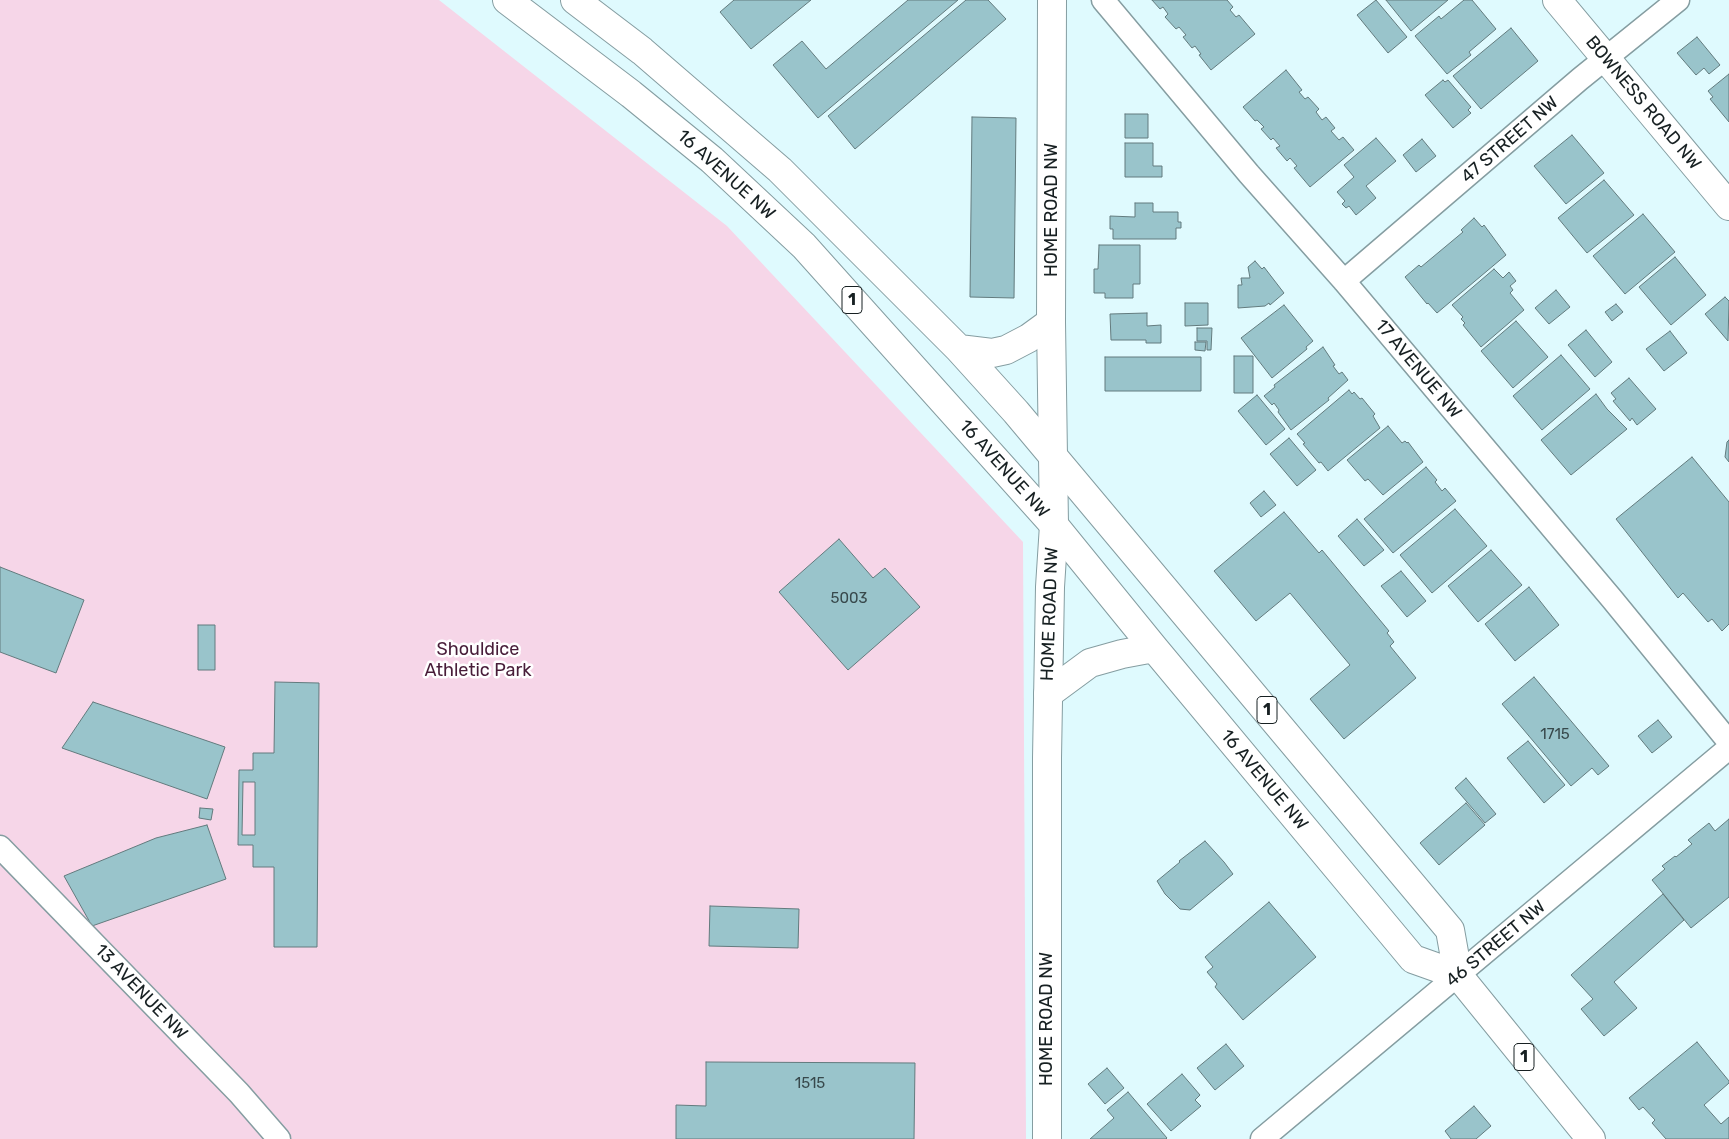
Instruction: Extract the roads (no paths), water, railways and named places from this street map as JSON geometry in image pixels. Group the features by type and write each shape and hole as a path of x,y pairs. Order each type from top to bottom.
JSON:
{"main road":[{"name":"16 AVENUE NW","path":"506,0 631,94 712,160 804,246 1054,525 1413,959 1458,975"},
{"name":"1","path":"575,0 642,51 780,170 959,349 1053,456 1450,930 1458,975 1591,1139"},
{"name":"HOME ROAD NW","path":"1048,1139 1046,973 1048,694 1050,587 1054,525 1052,0"},
{"name":"BOWNESS ROAD NW","path":"1557,0 1729,206"},
{"path":"959,349 992,353 1006,350 1030,338 1052,322"},
{"path":"1048,694 1090,663 1154,648"}],"street":[{"name":"17 AVENUE NW","path":"1103,0 1249,174 1344,281 1612,598 1729,742"},
{"name":"47 STREET NW","path":"1344,281 1606,57 1678,0"},
{"name":"46 STREET NW","path":"1262,1139 1729,748"},
{"name":"13 AVENUE NW","path":"0,847 239,1093 279,1139"}],"park label":[{"name":"Shouldice Athletic Park","path":"478,660"}]}
